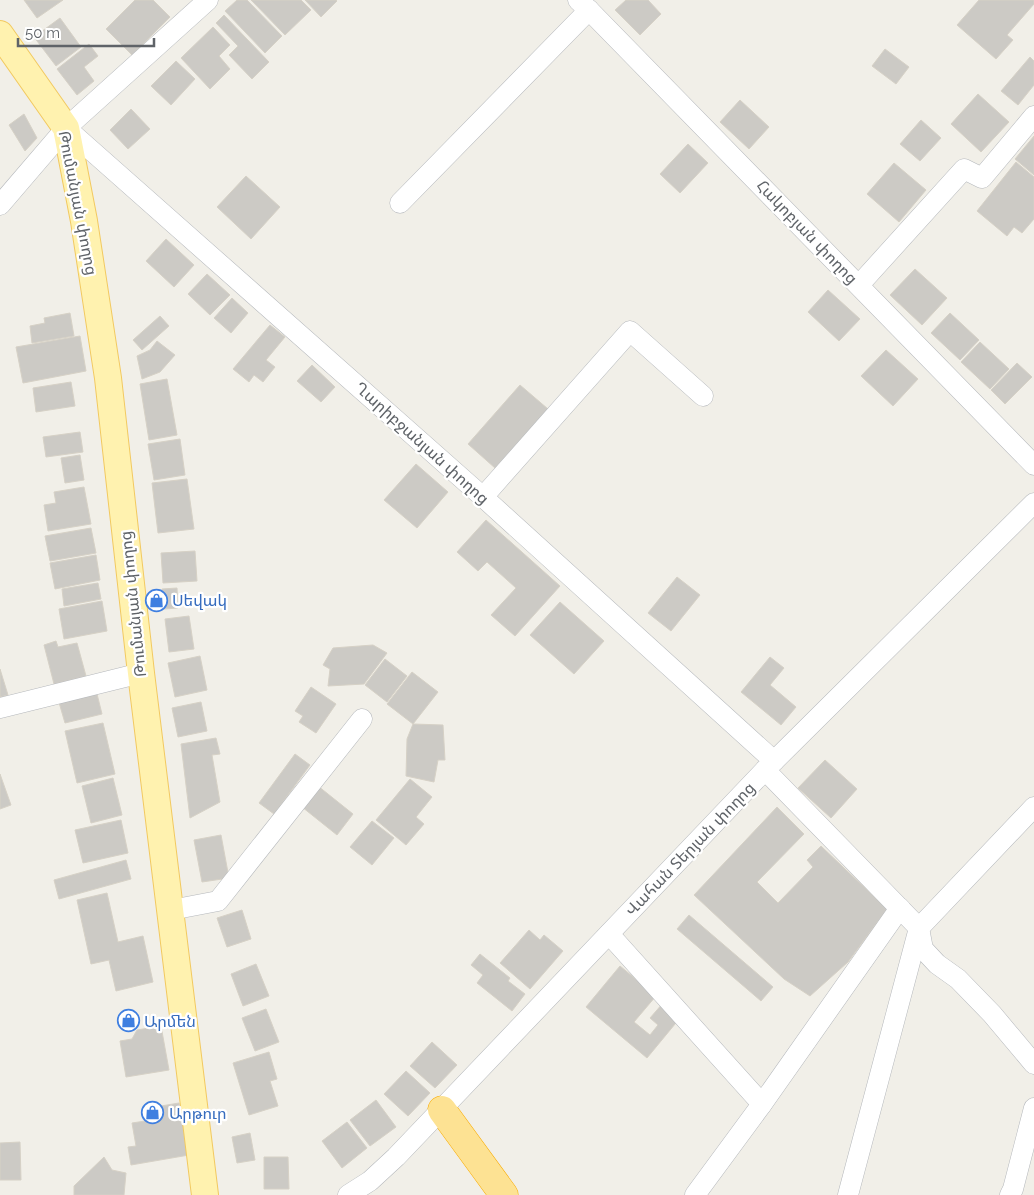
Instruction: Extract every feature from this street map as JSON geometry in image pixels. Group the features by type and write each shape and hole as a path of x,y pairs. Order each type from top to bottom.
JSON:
{"highway":[{"path":"442,1110 504,1195"}],"main road":[{"name":"Թումանյան փողոց","path":"0,34 66,128 84,221 108,378 141,673 205,1195"}],"street":[{"path":"0,205 66,128 208,0"},
{"path":"400,203 584,5"},
{"name":"Հակոբյան փողոց","path":"584,5 1034,465"},
{"path":"859,285 964,169 982,178 1034,116"},
{"name":"Ղարիբջանյան փողոց","path":"66,128 483,497 770,765 919,928"},
{"path":"483,497 630,332 703,396"},
{"name":"Վահան Տերյան փողոց","path":"348,1195 370,1181 442,1110 770,765 1034,503"},
{"path":"0,708 141,673"},
{"path":"170,910 218,901 362,719"},
{"path":"848,1195 919,928 1034,807"},
{"path":"695,1195 762,1104 900,908"},
{"path":"919,928 923,950 937,964 958,979 992,1014 1034,1064"},
{"path":"609,934 762,1104"},
{"path":"1010,1195 1034,1108"}],"building":[{"path":"24,0 63,0 37,18"},
{"path":"135,0 153,0 170,17 132,55 106,29"},
{"path":"237,0 247,0 282,36 265,53 225,11"},
{"path":"251,0 301,0 311,10 285,35"},
{"path":"305,0 336,0 337,1 321,17"},
{"path":"626,0 648,0 661,14 640,35 615,10"},
{"path":"979,0 1034,0 1034,4 1007,35 1013,40 996,59 957,25"},
{"path":"224,15 269,62 252,79 229,55 238,46 216,23"},
{"path":"60,18 81,47 56,66 34,37"},
{"path":"213,27 230,45 219,56 230,69 210,89 181,58"},
{"path":"89,44 98,56 84,67 94,81 77,95 57,69"},
{"path":"885,49 909,67 896,84 872,66"},
{"path":"1030,57 1034,61 1034,85 1018,105 1001,91"},
{"path":"176,61 195,79 171,105 151,86"},
{"path":"978,94 1009,122 981,152 951,124"},
{"path":"740,100 769,127 749,149 720,122"},
{"path":"131,109 150,129 128,149 110,130"},
{"path":"24,114 37,138 25,151 9,125"},
{"path":"921,120 941,138 920,161 900,144"},
{"path":"1034,136 1034,175 1015,159"},
{"path":"688,144 708,163 680,193 660,174"},
{"path":"1016,162 1034,177 1034,219 1022,233 1014,227 1007,236 977,211"},
{"path":"894,163 926,190 899,222 867,194"},
{"path":"246,176 280,207 251,239 217,207"},
{"path":"166,239 194,265 174,287 146,261"},
{"path":"915,269 947,298 922,325 890,295"},
{"path":"207,274 230,295 210,315 188,294"},
{"path":"828,290 860,319 839,341 808,312"},
{"path":"232,298 248,313 231,333 214,318"},
{"path":"70,313 74,336 32,343 30,326 45,323 44,318"},
{"path":"950,313 979,340 960,360 931,333"},
{"path":"160,316 169,326 142,350 133,340"},
{"path":"270,325 285,337 266,360 275,367 263,382 254,375 249,382 233,369"},
{"path":"80,336 86,371 23,383 16,347"},
{"path":"157,341 175,355 160,372 142,379 137,356 150,350"},
{"path":"980,342 1009,369 990,389 961,362"},
{"path":"886,350 918,379 893,406 861,376"},
{"path":"1017,363 1032,377 1005,404 991,390"},
{"path":"312,365 335,387 321,402 297,381"},
{"path":"167,379 177,435 149,440 140,384"},
{"path":"71,382 75,406 36,412 33,388"},
{"path":"520,385 548,409 495,468 468,444"},
{"path":"80,432 83,452 46,457 43,437"},
{"path":"180,439 185,475 154,480 148,444"},
{"path":"80,455 84,480 65,483 61,458"},
{"path":"416,464 448,492 417,528 384,500"},
{"path":"187,479 194,529 158,533 152,483"},
{"path":"84,487 91,524 48,531 44,505 56,503 54,492"},
{"path":"486,520 560,586 515,636 491,615 516,588 487,562 478,571 457,552"},
{"path":"91,528 96,553 50,561 45,536"},
{"path":"195,551 197,581 163,583 161,553"},
{"path":"96,555 100,580 55,589 50,563"},
{"path":"677,577 700,595 671,631 648,613"},
{"path":"98,583 101,599 64,606 62,589"},
{"path":"177,588 178,608 164,609 162,589"},
{"path":"102,601 107,631 64,639 59,609"},
{"path":"560,602 604,641 574,674 530,635"},
{"path":"189,616 194,649 169,652 165,619"},
{"path":"56,641 58,647 77,643 86,676 54,684 44,645"},
{"path":"373,645 387,653 364,684 328,686 330,669 323,665 333,648"},
{"path":"200,656 207,690 175,697 168,663"},
{"path":"770,657 784,668 770,685 796,707 781,725 741,692"},
{"path":"385,659 407,676 387,702 365,685"},
{"path":"0,669 8,695 0,697"},
{"path":"412,672 438,692 413,724 387,704"},
{"path":"311,687 336,704 316,733 299,722 303,716 295,711"},
{"path":"96,690 102,714 65,723 58,699"},
{"path":"201,702 207,731 178,737 172,708"},
{"path":"103,723 115,774 77,783 65,731"},
{"path":"413,724 443,725 445,760 438,760 434,782 406,776 407,739"},
{"path":"216,738 220,754 212,755 220,802 190,818 181,744"},
{"path":"295,754 310,765 274,814 259,803"},
{"path":"825,760 857,789 831,818 798,788"},
{"path":"0,774 11,805 0,809"},
{"path":"113,778 122,815 91,823 82,786"},
{"path":"410,779 432,797 416,817 424,824 406,845 376,820"},
{"path":"318,786 353,814 337,835 302,807"},
{"path":"777,807 804,834 757,882 778,903 813,867 807,860 821,846 887,909 848,962 810,996 784,979 694,895"},
{"path":"121,820 128,853 83,863 75,830"},
{"path":"372,821 394,838 372,865 350,847"},
{"path":"221,835 229,878 202,882 194,840"},
{"path":"126,860 131,879 59,899 54,880"},
{"path":"107,893 118,942 143,936 153,982 116,991 109,960 91,964 77,900"},
{"path":"242,910 251,939 227,947 217,918"},
{"path":"689,915 773,987 761,1001 677,929"},
{"path":"529,930 540,940 544,935 563,951 530,989 500,963"},
{"path":"480,954 510,978 508,981 525,994 512,1011 477,983 483,975 471,965"},
{"path":"256,964 269,996 243,1006 231,974"},
{"path":"620,966 656,996 634,1022 650,1035 658,1025 650,1018 663,1003 680,1018 647,1058 586,1007"},
{"path":"266,1009 279,1042 255,1051 242,1018"},
{"path":"161,1026 169,1070 126,1077 120,1041 132,1039 137,1030"},
{"path":"432,1042 457,1065 435,1088 410,1066"},
{"path":"269,1052 277,1079 270,1081 278,1106 249,1115 233,1063"},
{"path":"406,1071 430,1093 408,1116 384,1094"},
{"path":"376,1100 396,1127 370,1146 350,1120"},
{"path":"179,1103 189,1155 131,1165 128,1147 136,1146 132,1123 145,1121 143,1109"},
{"path":"347,1122 367,1148 342,1168 322,1141"},
{"path":"250,1133 255,1160 237,1163 232,1137"},
{"path":"20,1142 21,1180 0,1180 0,1143"},
{"path":"104,1157 112,1170 126,1173 124,1195 74,1195 74,1186"},
{"path":"264,1157 288,1157 289,1189 264,1189"}],"place":[{"name":"Սեվակ","path":"156,600"},
{"name":"Արմեն","path":"128,1021"},
{"name":"Արթուր","path":"153,1113"}]}
